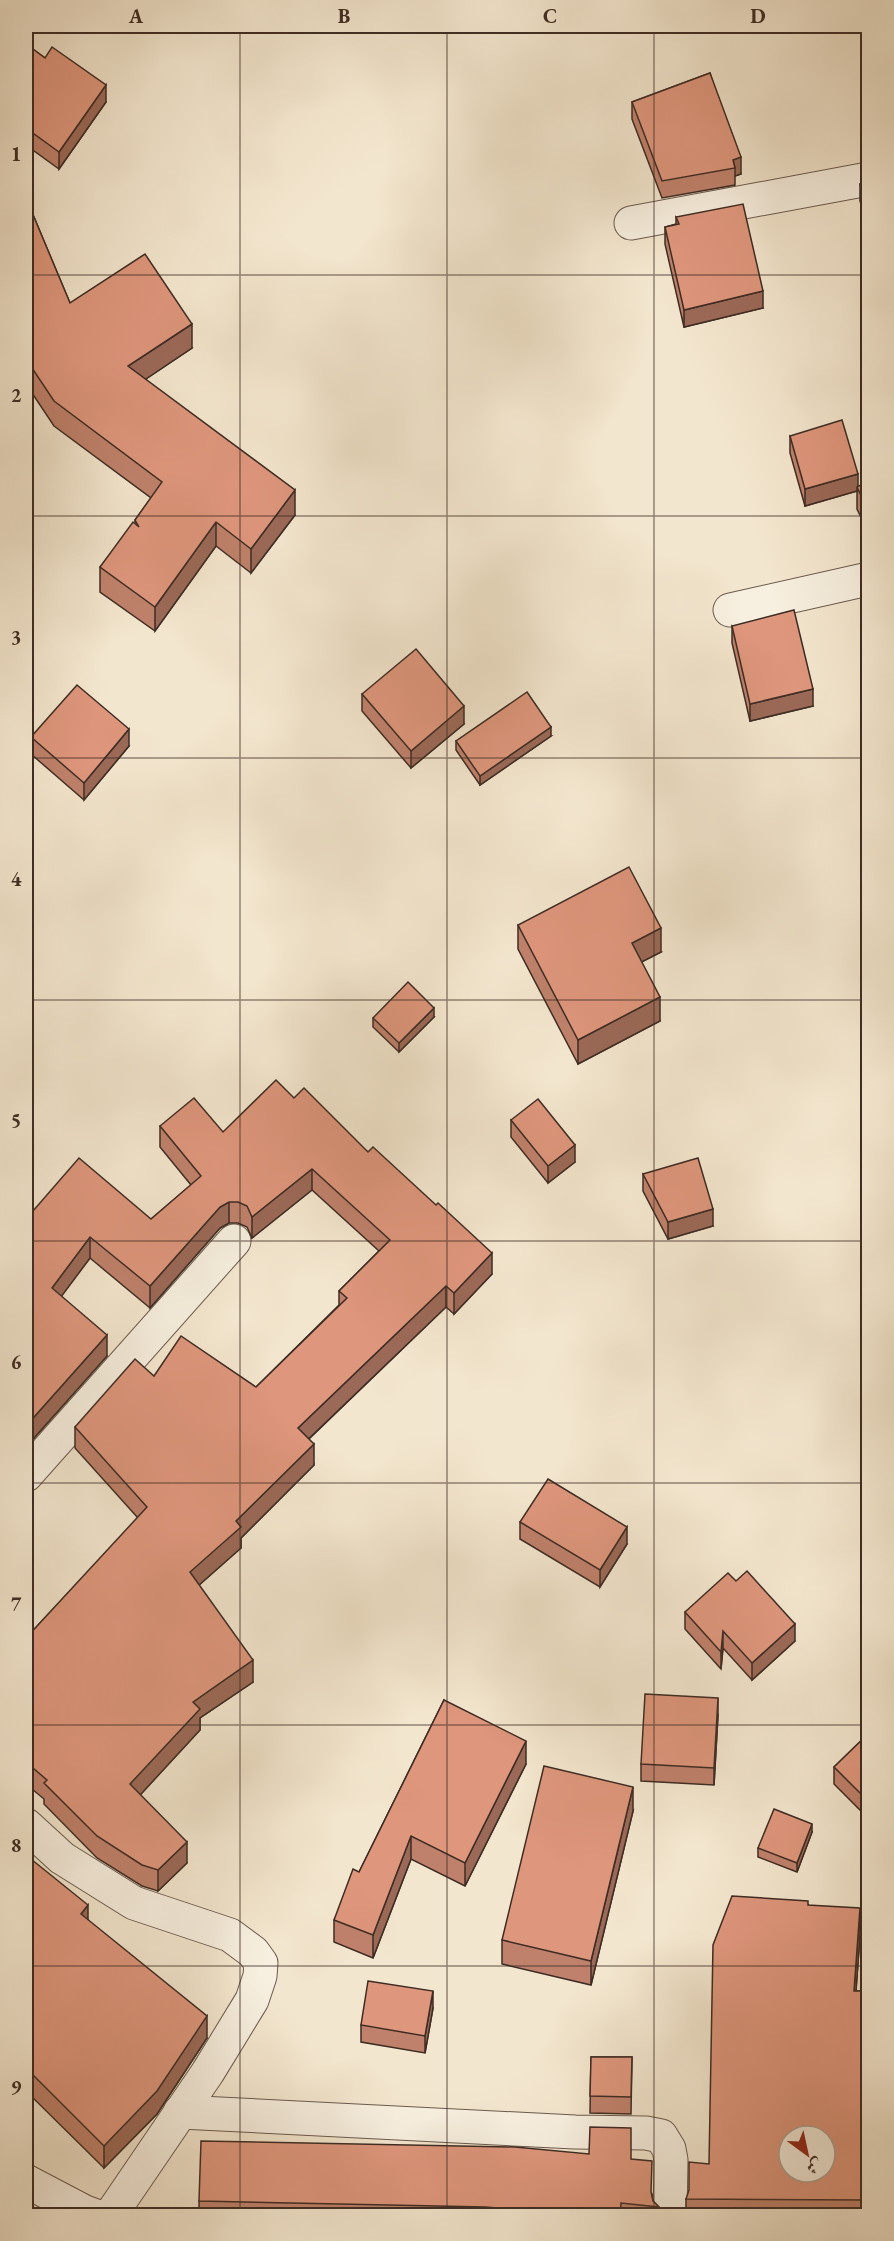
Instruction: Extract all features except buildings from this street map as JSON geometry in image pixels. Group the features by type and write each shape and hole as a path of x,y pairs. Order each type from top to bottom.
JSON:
{"street":[{"path":"631,223 868,179"},
{"path":"730,610 868,579"},
{"path":"26,1475 234,1241"},
{"path":"26,1825 62,1858 134,1903 230,1935 253,1952 261,1963 260,1976 252,2000 110,2216"},
{"path":"180,2112 575,2132 646,2133 661,2136 669,2149 670,2216"},
{"path":"26,2181 96,2216"}]}
